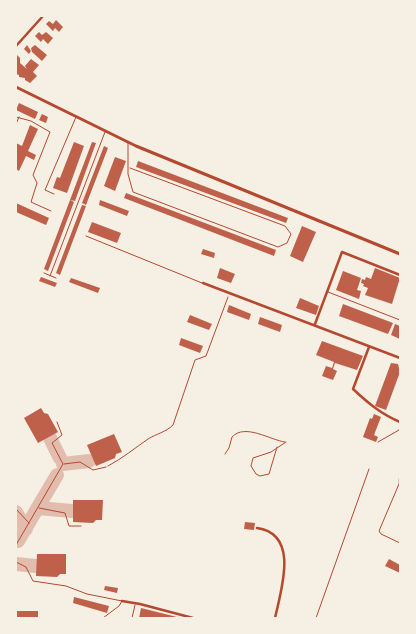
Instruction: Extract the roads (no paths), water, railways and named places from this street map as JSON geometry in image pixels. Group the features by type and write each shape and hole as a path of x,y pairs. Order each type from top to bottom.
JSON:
{"street":[{"path":"16,46 43,16"},
{"path":"16,89 128,142 400,254"},
{"path":"315,325 342,252 400,275"},
{"path":"203,283 400,358"},
{"path":"369,347 353,389 375,409 400,422"},
{"path":"399,484 400,479"},
{"path":"257,528 266,529 274,535 280,543 284,556 284,570 275,618"},
{"path":"122,601 136,603 193,618"}],"lane":[{"path":"16,117 31,121 50,132 33,175 38,183 31,202 51,211"},
{"path":"54,194 45,190 76,117"},
{"path":"16,124 19,118"},
{"path":"50,276 105,131"},
{"path":"128,142 130,168 128,174 133,192 278,247 287,243 291,234 285,226 130,168"},
{"path":"86,236 203,283"},
{"path":"44,273 56,278"},
{"path":"327,292 400,320"},
{"path":"57,422 62,435 52,443 63,464"},
{"path":"63,464 80,462 93,470 106,467"},
{"path":"16,545 63,464"},
{"path":"316,618 369,469"},
{"path":"16,478 16,483"},
{"path":"399,484 379,531 381,534 400,543"},
{"path":"38,508 65,513 69,526 81,526"},
{"path":"16,509 29,523"},
{"path":"16,562 26,567 33,581 66,586 87,594 122,601 119,606 103,618"},
{"path":"132,618 136,603"}]}
